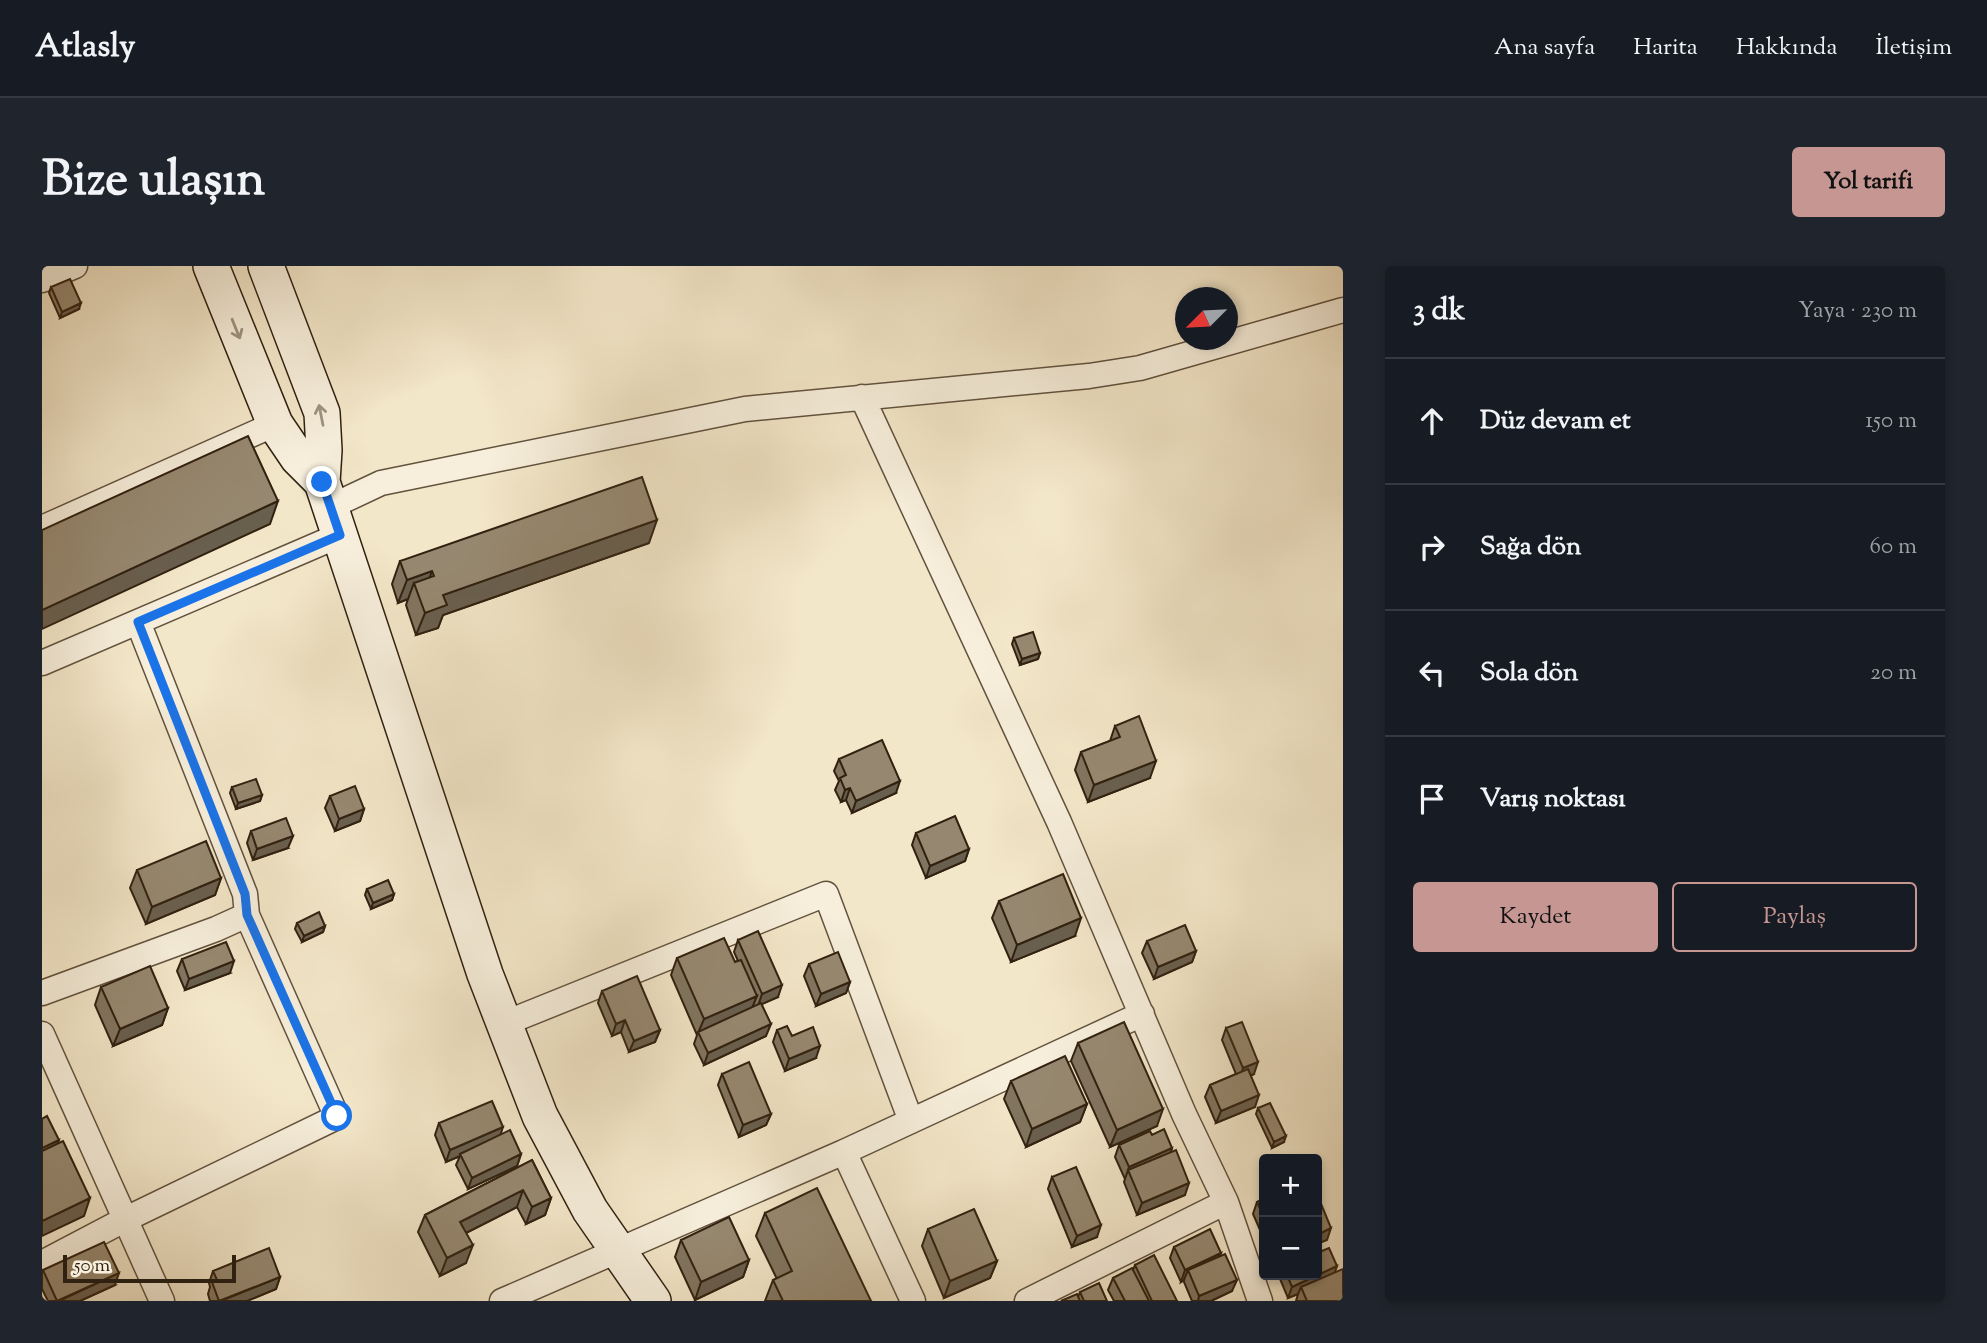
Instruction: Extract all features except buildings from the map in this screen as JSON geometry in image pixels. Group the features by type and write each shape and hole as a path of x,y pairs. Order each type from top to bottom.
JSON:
{"main road":[{"path":"211,266 275,424 331,508"},
{"path":"265,266 322,413 331,508 503,1024 540,1116 590,1210 653,1301"}],"street":[{"path":"42,281 75,266"},
{"path":"42,663 138,622 331,508 381,483 745,409 1088,376 1140,368 1343,310"},
{"path":"862,397 1059,822 1184,1114 1226,1202 1260,1301"},
{"path":"42,528 275,424"},
{"path":"42,1263 337,1116 247,915 245,894 138,622"},
{"path":"503,1024 826,894 911,1121"},
{"path":"42,993 247,915"},
{"path":"502,1301 844,1152 1142,1014"},
{"path":"42,1034 162,1301"},
{"path":"844,1152 913,1301"},
{"path":"1027,1301 1226,1202"}],"route":[{"path":"322,482 340,535 138,622 245,894 247,915 337,1116"}]}
